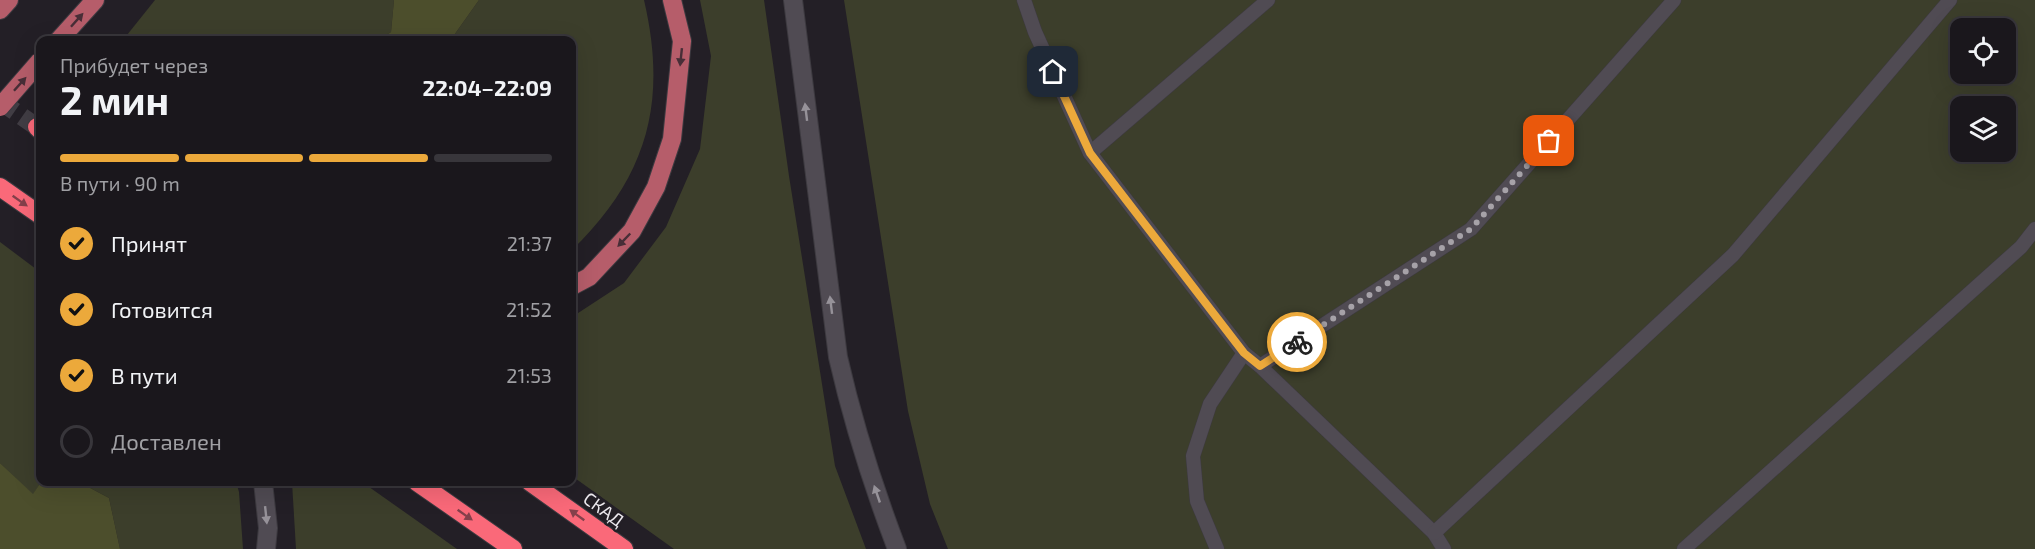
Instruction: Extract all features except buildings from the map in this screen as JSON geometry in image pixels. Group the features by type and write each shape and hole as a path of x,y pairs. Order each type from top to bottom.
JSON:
{"highway":[{"path":"0,186 36,212"},
{"path":"423,486 513,549"},
{"name":"СКАД","path":"536,486 624,549"}],"main road":[{"path":"0,10 9,0"},
{"path":"63,36 95,0"},
{"path":"576,284 589,277 632,231 656,187 672,139 682,41 672,0"},
{"path":"0,107 36,66"}],"street":[{"path":"793,0 838,357 851,413 897,549"},
{"path":"263,486 267,528 266,549"}],"lane":[{"path":"1024,0 1035,32 1090,153 1244,353 1434,533 1444,549"},
{"path":"1090,153 1268,0"},
{"path":"1260,366 1471,229 1674,0"},
{"path":"1434,533 1733,255 1950,0"},
{"path":"1684,549 2021,247 2035,230"},
{"path":"1217,549 1197,501 1193,456 1210,404 1244,353"}],"green space":[{"path":"155,0 394,0 391,32 384,36 126,36"},
{"path":"394,0 479,0 453,36 384,36 391,32"},
{"path":"479,0 644,0 651,37 653,72 652,105 645,136 634,166 618,195 598,223 576,246 576,36 453,36"},
{"path":"700,0 764,0 835,466 866,549 674,549 576,479 576,314 624,283 666,227 700,149 711,56"},
{"path":"844,0 2035,0 2035,549 948,549 930,504 908,411"},
{"path":"0,242 36,269 36,486 39,486 33,495 0,463"},
{"path":"0,463 33,494 38,486 86,486 109,498 120,549 0,549"},
{"path":"86,486 237,486 243,549 120,549 109,498"},
{"path":"292,486 368,486 457,549 296,549"}],"tunnel":[{"path":"0,101 36,126"}],"way so far":[{"path":"1297,342 1471,229 1549,141"}],"route":[{"path":"1053,72 1090,153 1244,353 1260,366 1297,342"}]}
